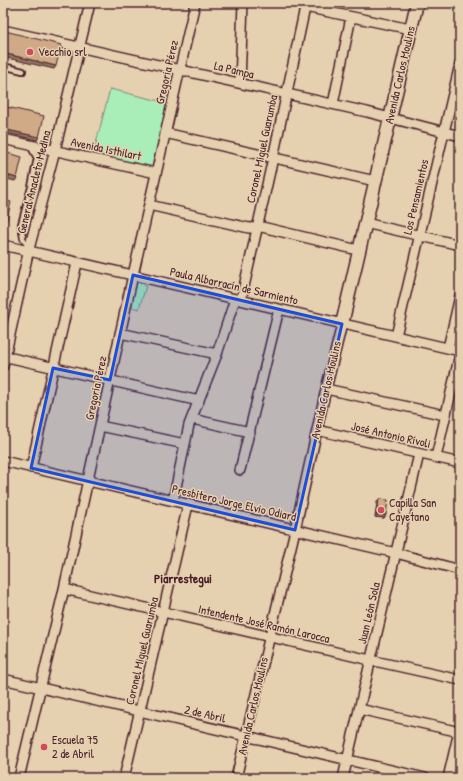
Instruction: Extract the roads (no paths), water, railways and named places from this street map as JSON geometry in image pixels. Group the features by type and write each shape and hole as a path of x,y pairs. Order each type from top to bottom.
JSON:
{"street":[{"name":"General Anacleto Medina","path":"3,366 29,250 55,150 90,3"},
{"name":"Gregoria Pérez","path":"19,778 64,589 195,3"},
{"path":"240,83 243,3"},
{"name":"Avenida Carlos Moulins","path":"236,778 295,530 326,389 416,3"},
{"path":"305,5 410,30"},
{"name":"Coronel Miguel Guarumba","path":"172,501 192,419 238,300 258,228 305,5"},
{"path":"333,104 351,17"},
{"name":"La Pampa","path":"3,30 333,104 460,136"},
{"name":"Los Pensamientos","path":"396,336 460,64"},
{"path":"165,133 375,181"},
{"name":"Avenida Isthilart","path":"3,139 156,173"},
{"path":"149,205 249,228 262,228 358,250"},
{"path":"365,223 460,245"},
{"name":"Paula Albarracín de Sarmiento","path":"3,245 460,352"},
{"path":"31,468 77,263"},
{"path":"448,348 460,296"},
{"path":"240,470 279,309"},
{"path":"120,333 217,354"},
{"path":"436,457 460,352"},
{"path":"4,357 199,401"},
{"path":"326,389 445,415"},
{"path":"192,419 250,432"},
{"path":"100,426 185,444"},
{"name":"José Antonio Rívoli","path":"317,430 460,463"},
{"name":"Juan León Sola","path":"343,778 419,454"},
{"name":"Presbítero Jorge Elvio Odiard","path":"3,461 396,553 460,570"},
{"name":"Coronel Miguel Guarumba","path":"124,778 188,505"},
{"name":"Intendente José Ramón Larocca","path":"64,589 460,680"},
{"name":"2 de Abril","path":"3,679 425,778"},
{"path":"359,709 460,731 448,778"}],"lane":[{"path":"3,66 23,71"},
{"path":"29,250 23,238 21,224 31,187 36,158 30,145"}],"place":[{"name":"Vecchio srl","path":"30,52"},
{"name":"Capilla San Cayetano","path":"381,510"},
{"name":"Escuela 75 2 de Abril","path":"44,747"}],"district":[{"name":"Piarrestegui","path":"183,578"}]}
